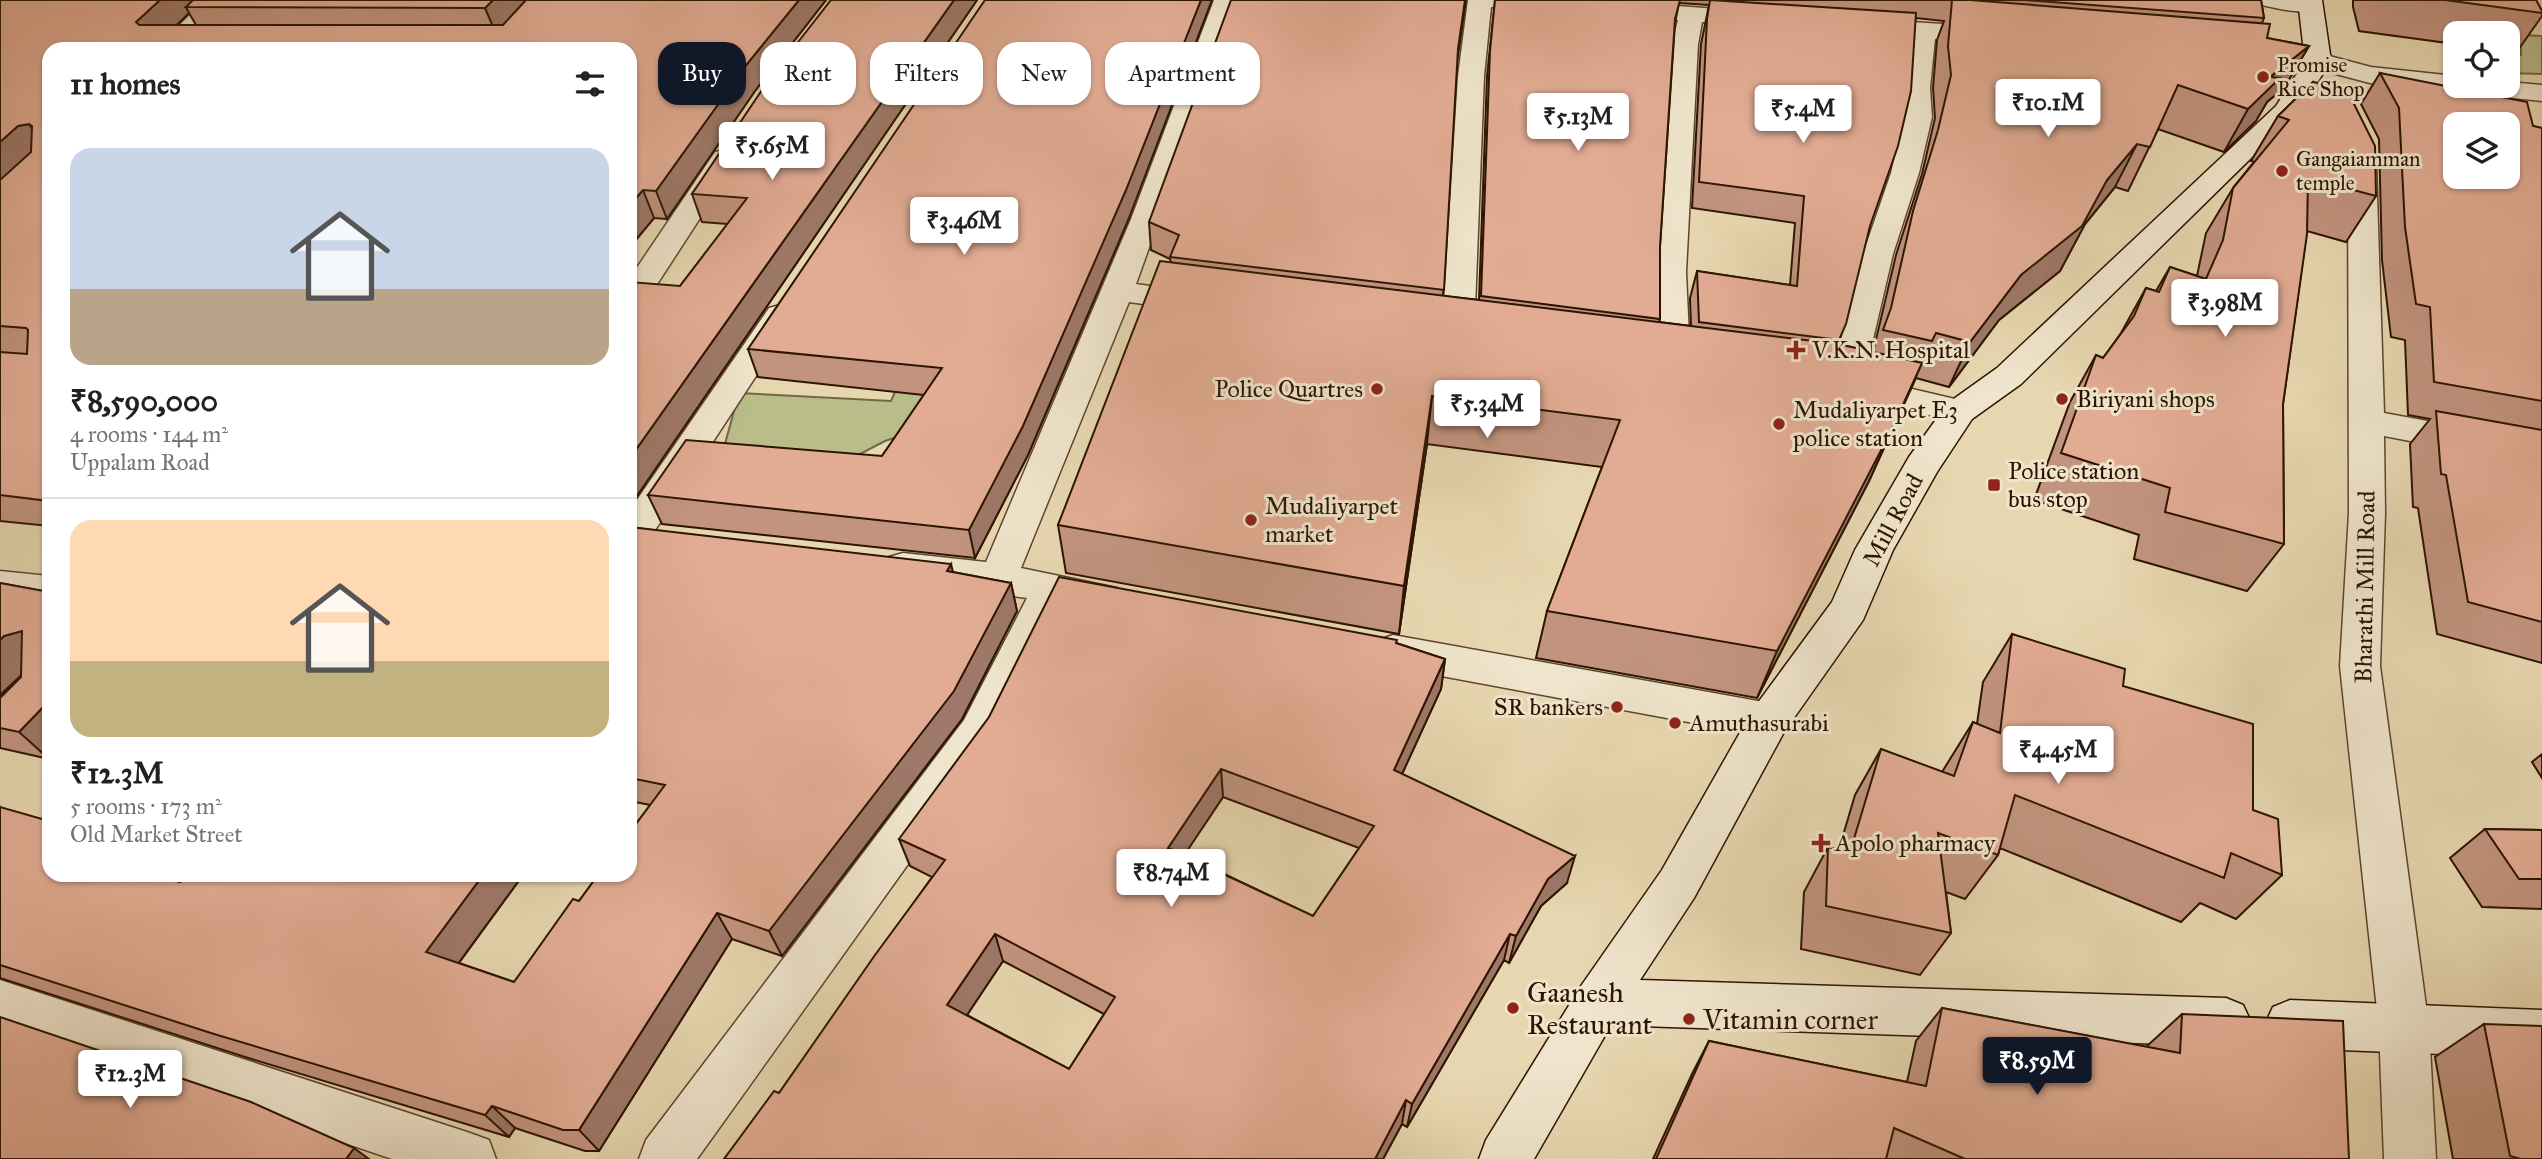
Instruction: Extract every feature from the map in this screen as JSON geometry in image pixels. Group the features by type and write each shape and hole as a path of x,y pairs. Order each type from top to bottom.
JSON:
{"street":[{"path":"175,42 219,0"},
{"path":"998,578 1119,291 1187,114 1226,0"},
{"path":"1458,334 1472,76 1480,0"},
{"path":"1489,0 1565,5"},
{"path":"2271,0 2309,2 2313,69"},
{"path":"1603,8 1786,21"},
{"path":"1673,359 1671,272 1685,44 1691,15"},
{"path":"1841,24 2018,37"},
{"path":"1841,383 1854,352 1878,254 1905,173 1917,117 1923,29"},
{"path":"2223,54 2313,69 2443,83"},
{"name":"Bharathi Mill Road","path":"2313,69 2362,139 2367,421 2360,666 2404,1028 2410,1159"},
{"name":"Mill Road","path":"1505,1159 1598,1002 1678,884 1769,720 1849,609 1874,550 1922,466 1960,411 2009,376 2286,111 2313,69"},
{"path":"2520,91 2542,93"},
{"path":"637,291 743,131"},
{"path":"637,528 800,286"},
{"path":"1119,291 1230,306"},
{"path":"1807,377 1960,411"},
{"path":"2367,421 2542,454"},
{"path":"637,538 672,542"},
{"path":"862,563 998,578 1132,603"},
{"path":"0,585 42,589"},
{"path":"665,1159 979,732 1051,588"},
{"path":"1362,645 1769,720"},
{"path":"1598,1002 2542,1034"},
{"path":"0,1003 470,1159"}],"green space":[{"path":"2520,35 2542,36 2542,74 2520,73"},
{"path":"906,367 1046,387 885,441 837,466 723,451 739,393 891,401"}],"building":[{"path":"0,0 160,0 136,22 139,25 503,25 526,0 799,0 765,42 760,42 760,48 746,65 746,42 658,42 658,105 718,105 656,191 643,190 637,197 637,42 42,42 42,500 0,495 0,352 27,354 28,330 0,326 0,180 31,152 32,126 18,126 0,142"},
{"path":"193,0 493,0 485,8 186,7"},
{"path":"831,0 954,0 924,42 870,42 870,105 880,105 637,448 637,283 680,286 747,198 692,194 760,93 760,105 856,105 856,42 798,42"},
{"path":"985,0 1201,0 1184,42 1105,42 1105,105 1160,105 1126,190 1023,426 969,530 648,495 686,440 882,456 942,368 748,349 914,105 983,105 983,42 956,42"},
{"path":"1231,0 1465,0 1458,49 1444,290 1170,257 1179,235 1149,222 1192,105 1260,105 1260,42 1215,42"},
{"path":"1495,0 1680,0 1675,19 1660,246 1660,319 1481,296 1490,51"},
{"path":"1710,0 1916,13 1911,91 1898,146 1870,226 1846,324 1839,340 1699,322 1697,271 1797,286 1804,196 1699,182"},
{"path":"1952,0 2270,24 2267,38 2309,46 2270,77 2280,78 2248,109 2178,85 2150,147 2137,144 2107,180 2082,226 2021,275 1970,342 1936,333 1932,341 1883,330 1951,75 1948,46"},
{"path":"2025,0 2261,0 2264,18"},
{"path":"2445,0 2536,0 2542,13"},
{"path":"2380,73 2443,85 2443,98 2507,98 2527,102 2533,126 2542,128 2542,401 2434,382 2430,307 2416,304 2405,227 2399,108"},
{"path":"2313,82 2346,88 2375,146 2376,196 2308,178 2307,234 2283,404 2284,544 2165,512 2170,488 2061,453 2096,355 2103,358 2134,316 2146,288 2159,292 2170,267 2206,279 2223,240 2233,188 2289,120 2278,116"},
{"path":"1160,261 1838,344 1922,363 1890,433 1777,651 1547,611 1620,420 1432,396 1404,586 1058,525"},
{"path":"2436,411 2542,430 2542,622 2468,602 2446,475 2441,474"},
{"path":"637,528 951,564 947,571 1011,583 954,691 769,931 717,913 579,1130 563,1130 492,1106 485,1115 214,1034 0,965 0,807 42,819 42,882 478,882 426,952 514,982 573,899 579,901 593,882 637,882 637,823 665,785 637,779"},
{"path":"1059,577 1397,640 1396,643 1445,659 1394,770 1575,856 1548,879 1516,936 1510,934 1412,1104 1406,1100 1375,1159 724,1159 774,1091 779,1093 945,860 899,839 989,717","holes":["1221,769 1374,826 1313,916 1168,848","995,934 1115,997 1069,1069 947,1005"]},
{"path":"0,583 42,591 42,708 19,732 0,728 0,698 21,677 22,631 4,636 0,640"},
{"path":"2012,634 2125,669 2123,686 2253,724 2253,810 2278,819 2282,875 2231,853 2224,878 2015,795 1998,855 1938,833 1951,933 1826,906 1828,847 1850,852 1881,749 1954,776 1973,722 2000,733"},
{"path":"2485,829 2542,830 2542,879 2519,879"},
{"path":"1942,1008 2180,1053 2182,1014 2343,1021 2349,1159 1965,1159 1894,1128 1886,1159 1656,1159 1709,1041 1926,1086"},
{"path":"0,1017 251,1102 354,1148 346,1159 0,1159"},
{"path":"2484,1024 2542,1026 2542,1159 2510,1156"}],"place":[{"name":"Promise Rice Shop","path":"2263,77"},
{"name":"Gangaiamman temple","path":"2282,171"},
{"name":"V.K.N. Hospital","path":"1796,350"},
{"name":"Police Quartres","path":"1377,389"},
{"name":"Biriyani shops","path":"2062,399"},
{"name":"Mudaliyarpet E3 police station","path":"1779,424"},
{"name":"Police station bus stop","path":"1994,485"},
{"name":"Mudaliyarpet market","path":"1251,520"},
{"name":"SR bankers","path":"1617,707"},
{"name":"Amuthasurabi","path":"1675,723"},
{"name":"Apolo pharmacy","path":"1821,843"},
{"name":"Gaanesh Restaurant","path":"1513,1008"},
{"name":"Vitamin corner","path":"1689,1019"}]}
